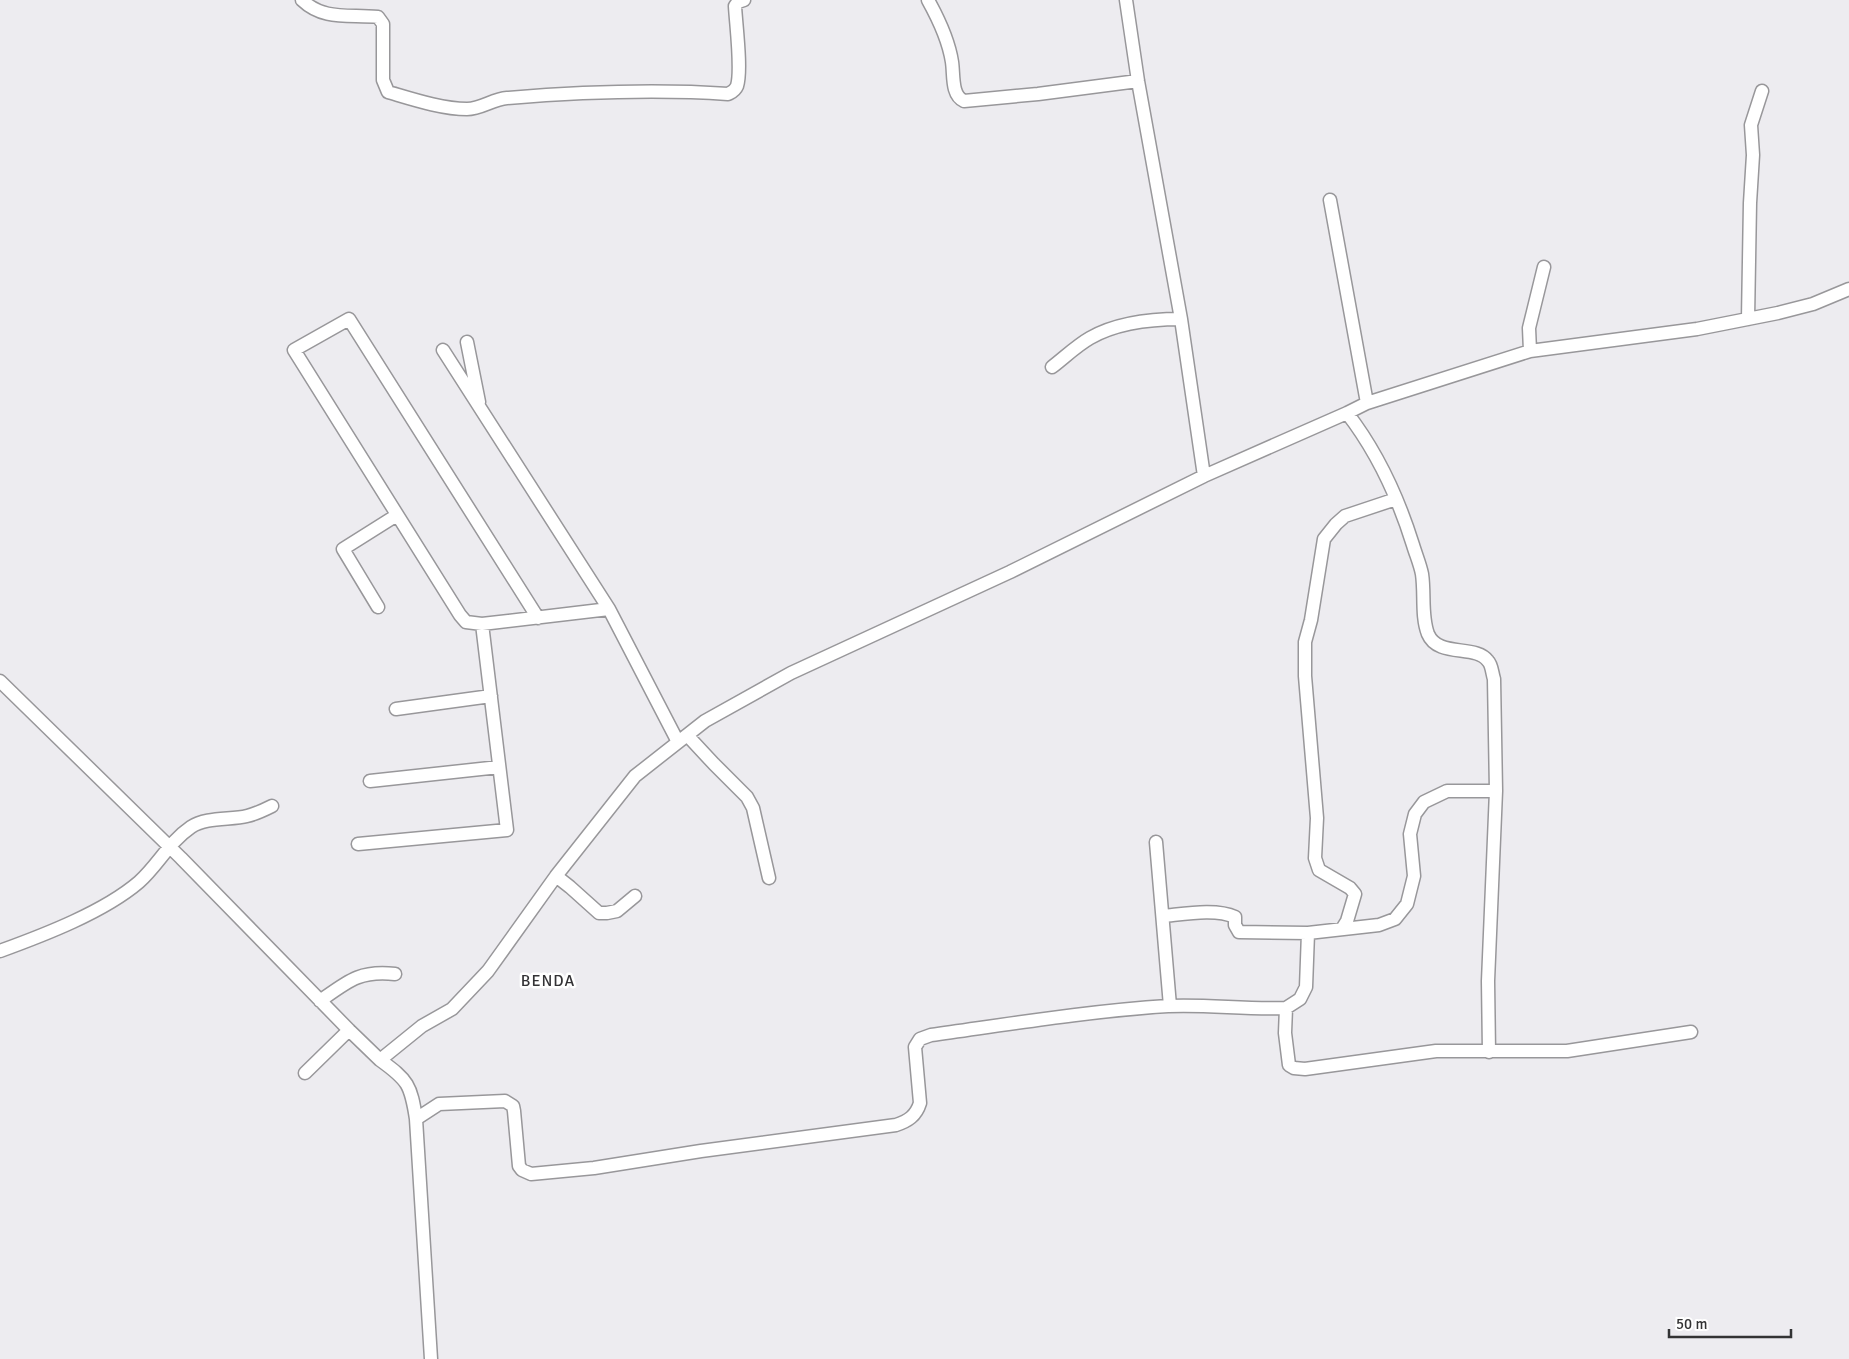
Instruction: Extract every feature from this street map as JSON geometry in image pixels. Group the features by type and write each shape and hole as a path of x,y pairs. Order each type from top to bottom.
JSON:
{"street":[{"path":"302,0 312,10 323,14 378,17 383,24 383,80 388,92 452,108 468,109 497,99 592,93 682,91 728,94 734,91 737,86 738,74 735,6 738,2 744,0"},
{"path":"928,0 952,60 956,92 959,98 964,101 1138,81"},
{"path":"1126,0 1138,81 1181,319 1204,476"},
{"path":"1748,319 1750,203 1753,155 1751,125 1762,91"},
{"path":"1330,200 1367,403"},
{"path":"1530,351 1529,328 1544,267"},
{"path":"380,1060 422,1026 452,1009 488,971 556,876 635,776 705,721 791,673 1010,572 1204,476 1367,403 1530,351 1697,329 1813,304 1849,289"},
{"path":"538,618 349,319 294,350 466,622 482,624 538,618 609,609"},
{"path":"1052,367 1090,338 1113,328 1158,319 1181,319"},
{"path":"467,342 481,409"},
{"path":"443,350 609,609 683,738 714,764 746,797 753,808 769,878"},
{"path":"1348,413 1377,456 1409,532 1422,574 1425,621 1429,636 1436,643 1448,649 1482,654 1489,662 1494,679 1496,791 1488,981 1489,1052"},
{"path":"1342,929 1347,921 1355,894 1350,888 1319,870 1315,858 1317,818 1305,642 1313,612 1324,539 1345,516 1396,499"},
{"path":"378,606 343,549 397,515"},
{"path":"358,844 507,830 482,624"},
{"path":"0,681 169,846 349,1030 380,1060 400,1074 412,1093 416,1119 431,1359"},
{"path":"396,709 491,696"},
{"path":"370,781 499,766"},
{"path":"1162,916 1193,913 1226,913 1235,917 1235,925 1239,932 1308,933 1379,925 1395,919 1407,904 1414,876 1410,834 1415,814 1424,802 1447,791 1496,791"},
{"path":"0,951 46,934 109,902 140,881 169,846 193,826 216,820 246,816 272,806"},
{"path":"1156,842 1170,1006"},
{"path":"556,876 599,912 617,911 635,896"},
{"path":"416,1119 439,1104 498,1101 509,1103 513,1106 514,1111 519,1166 522,1170 531,1174 594,1168 700,1151 896,1125 912,1118 918,1112 920,1103 915,1046 920,1039 1030,1021 1170,1006 1213,1005 1286,1008 1300,999 1306,987 1308,933"},
{"path":"320,1001 351,979 381,973 395,974"},
{"path":"1286,1008 1286,1041 1289,1065 1294,1068 1305,1069 1436,1051 1567,1051 1691,1032"},
{"path":"305,1073 349,1030"}],"district":[{"name":"BENDA","path":"548,980"}]}
